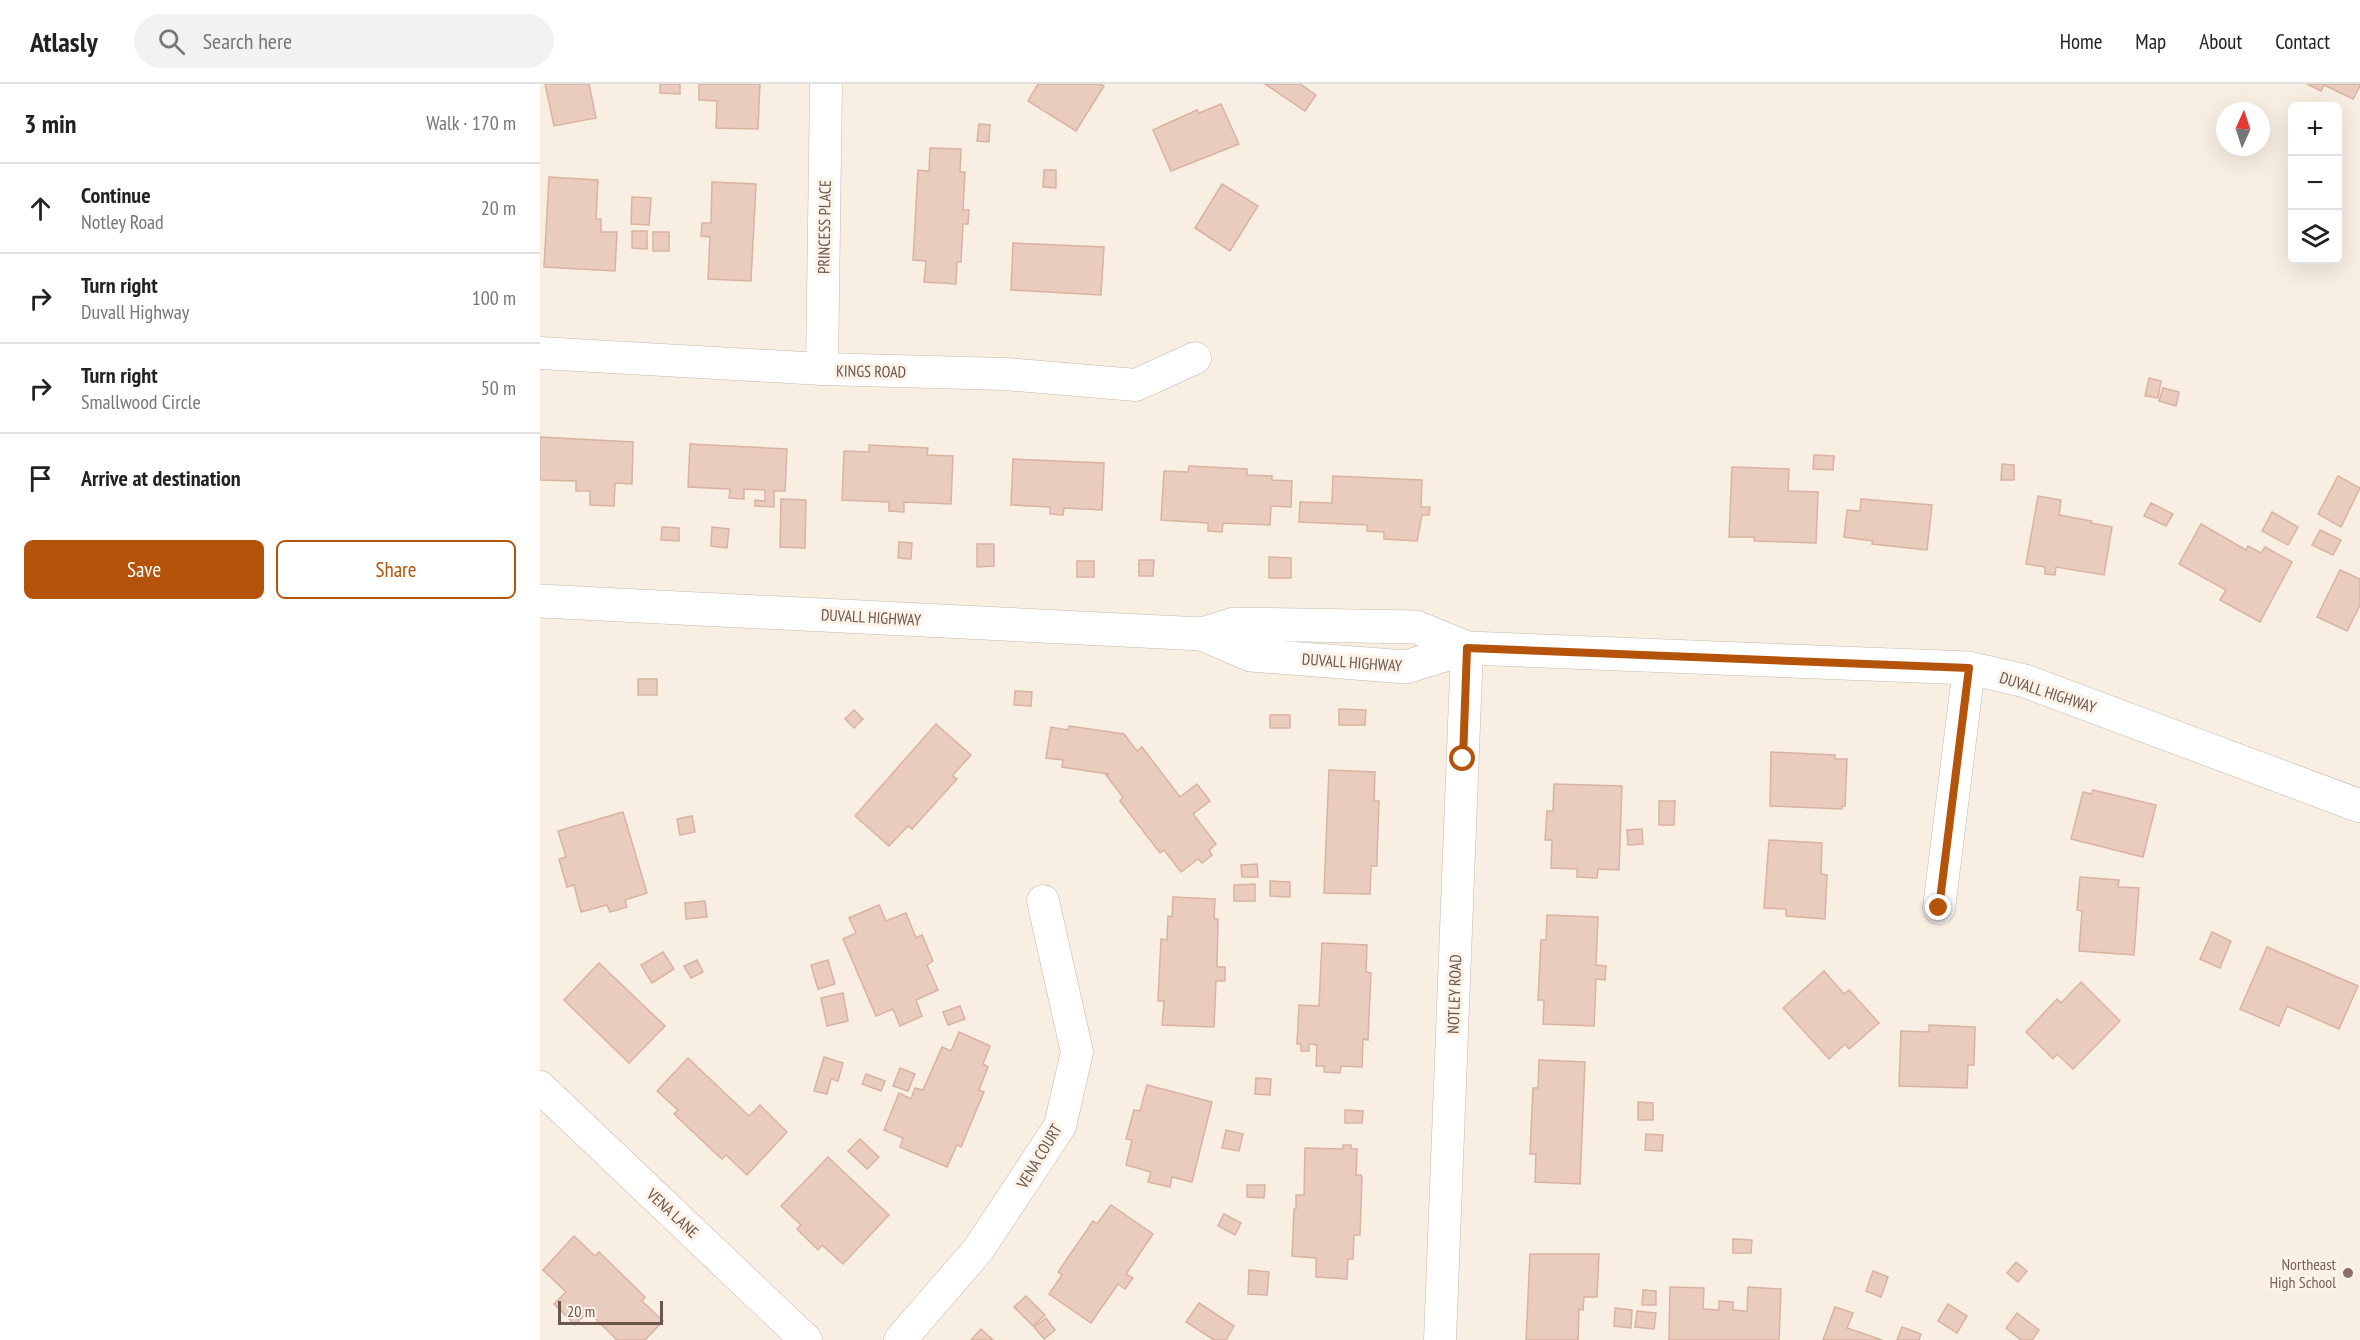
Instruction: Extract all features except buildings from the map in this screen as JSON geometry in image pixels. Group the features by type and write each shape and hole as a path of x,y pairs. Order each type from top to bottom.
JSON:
{"street":[{"name":"PRINCESS PLACE","path":"822,369 826,84"},
{"name":"KINGS ROAD","path":"540,352 822,369 994,374 1136,385 1195,358"},
{"name":"DUVALL HIGHWAY","path":"540,601 1203,634 1251,655 1406,667 1467,648 1969,668 2025,681 2360,806"},
{"name":"NOTLEY ROAD","path":"1440,1340 1467,648"},
{"path":"1939,908 1969,668"},
{"name":"VENA COURT","path":"900,1340 978,1250 1060,1126 1077,1052 1042,901"},
{"name":"VENA LANE","path":"540,1087 806,1340"}],"place":[{"name":"Northeast High School","path":"2348,1273"}],"route":[{"path":"1463,759 1467,648 1969,668 1939,908"}]}
